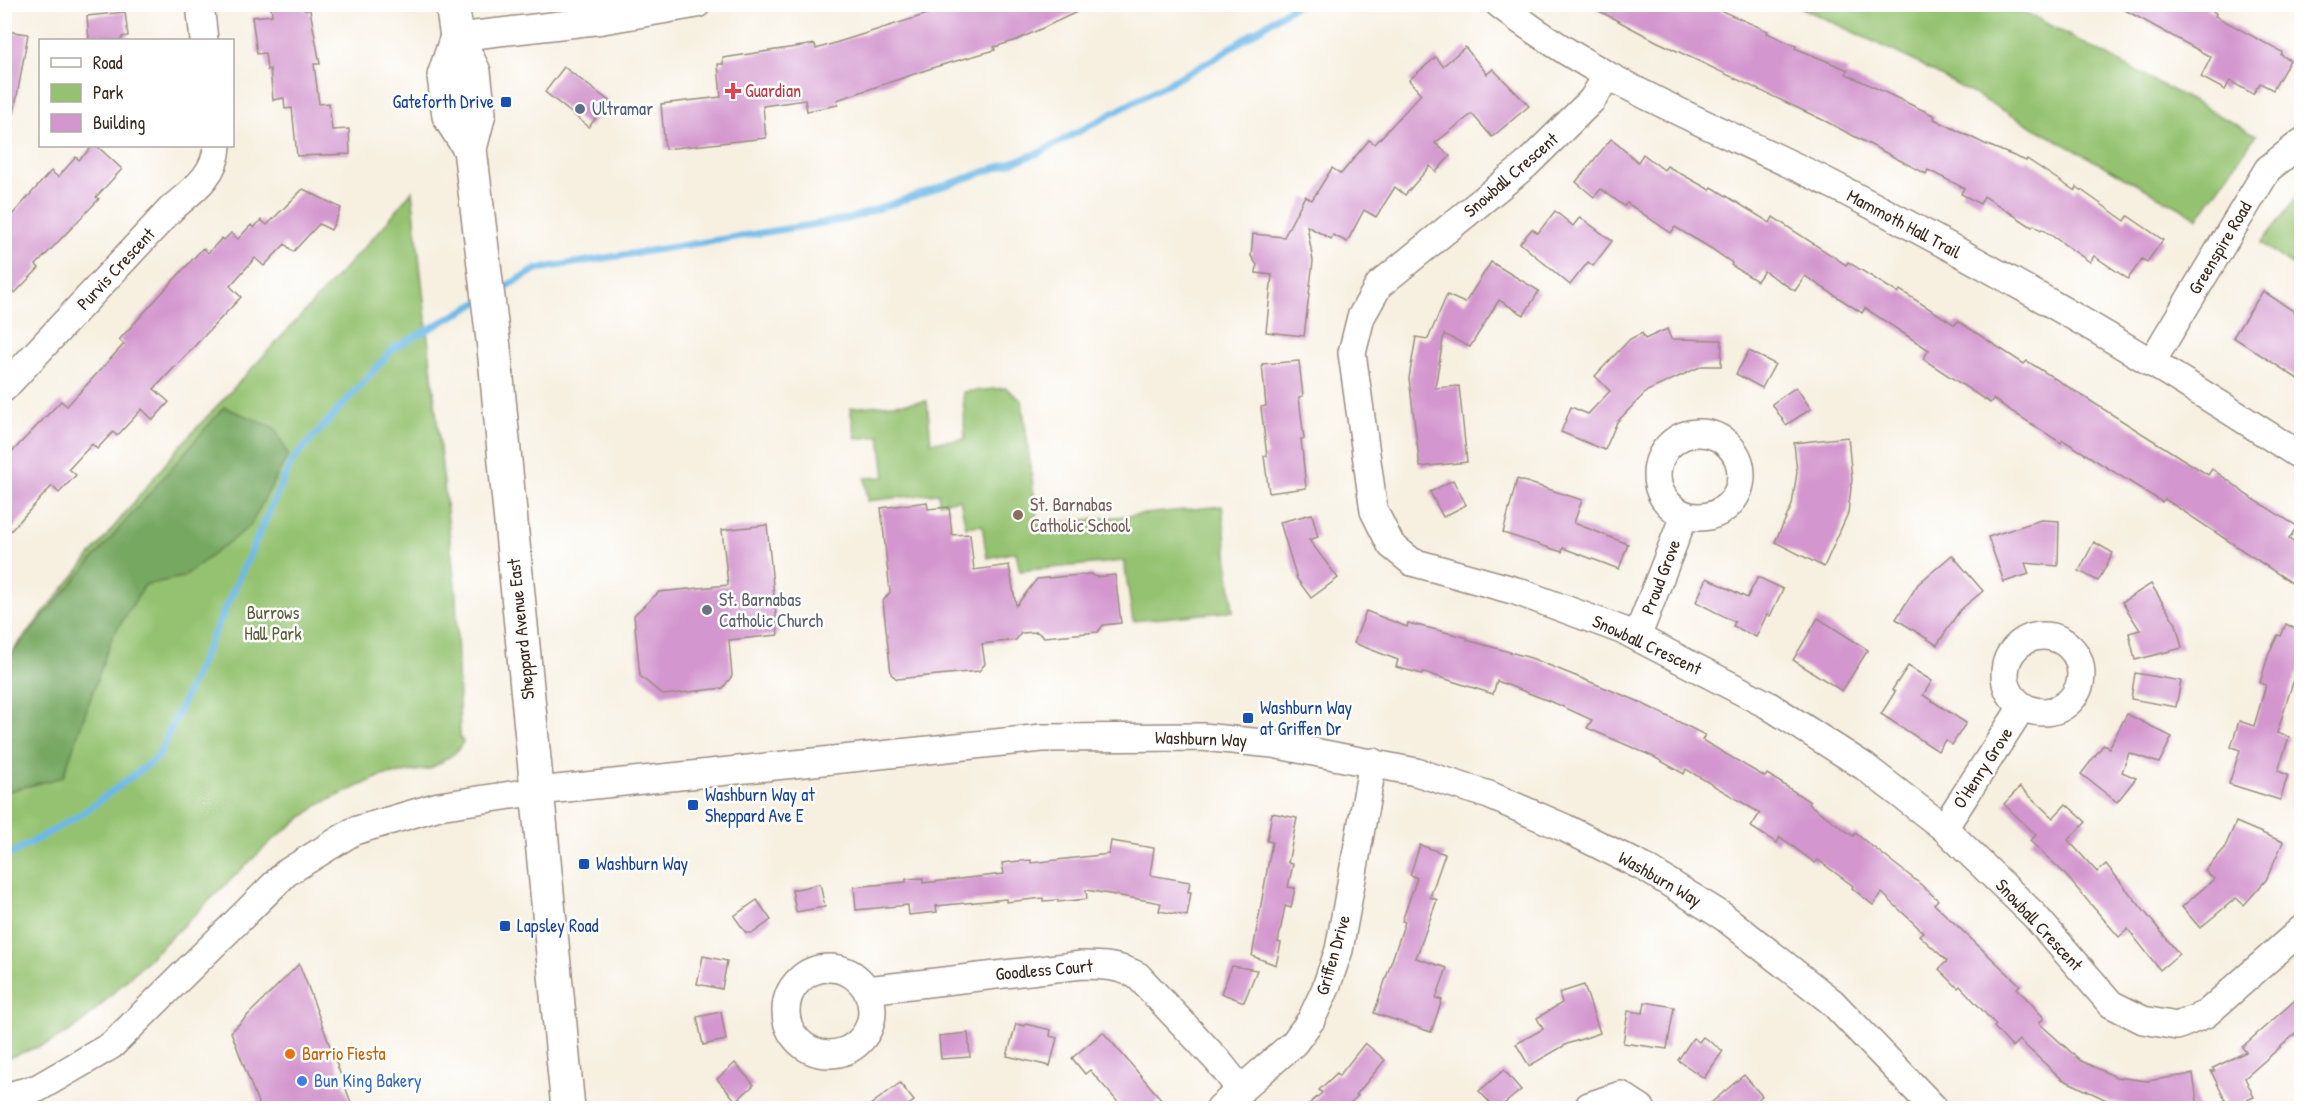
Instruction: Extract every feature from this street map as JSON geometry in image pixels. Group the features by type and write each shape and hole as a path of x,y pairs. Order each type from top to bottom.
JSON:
{"main road":[{"name":"Sheppard Avenue East","path":"452,4 457,37 444,76 449,116 470,149 494,348 568,1108"}],"street":[{"path":"200,4 204,39"},
{"path":"457,37 603,20 697,4"},
{"name":"Mammoth Hall Trail","path":"1499,4 1525,25 1607,76 1837,188 2134,351 2301,457"},
{"name":"Snowball Crescent","path":"1607,76 1592,100 1526,165 1379,285 1361,317 1352,353 1374,512 1391,545 1412,562 1516,591 1637,637 1768,705 1865,767 1944,828 2034,915 2111,1004 2143,1020 2177,1026 2206,1014 2301,929"},
{"name":"Greenspire Road","path":"2151,363 2268,169 2301,142"},
{"name":"Purvis Crescent","path":"4,388 171,209 202,182 211,170 217,147"},
{"name":"Proud Grove","path":"1637,637 1684,516"},
{"name":"O'Henry Grove","path":"1944,828 2022,707"},
{"name":"Washburn Way","path":"538,791 1042,738 1202,737 1234,739 1373,762 1416,772 1489,795 1565,828 1647,868 1724,917 1832,1002 1934,1108"},
{"name":"Griffen Drive","path":"1221,1108 1294,1043 1311,1020 1325,990 1339,950 1373,762"},
{"path":"4,1097 38,1088 112,1045 286,873 354,831 439,806 538,791"},
{"name":"Goodless Court","path":"867,990 1082,965 1102,965 1128,970 1138,976 1218,1061 1241,1090"},
{"path":"1588,1108 1621,1095 1641,1108"}],"green space":[{"path":"1796,5 2012,5 2256,135 2198,218 1910,59"},
{"name":"Burrows Hall Park","path":"412,191 456,594 460,737 463,742 456,752 429,769 381,776 320,804 270,842 80,1025 49,1043 5,1059 5,660 180,446 383,227"},
{"path":"2301,192 2301,272 2261,243"},
{"path":"1006,388 1022,401 1038,525 1222,506 1233,611 1133,621 1124,561 1020,571 1016,552 987,558 982,525 966,527 960,499 939,503 938,493 867,501 865,478 885,477 880,436 856,439 850,408 927,401 931,442 965,439 963,392"},
{"path":"224,407 275,428 288,455 250,526 183,577 145,585 112,637 63,777 5,792 5,661"}],"building":[{"path":"271,4 303,4 304,10 310,10 320,64 314,64 319,104 329,103 332,130 349,129 350,154 297,156 292,108 285,109 284,98 273,100 270,69 267,70 265,53 257,54 252,17 272,15"},
{"path":"959,4 1094,4 1017,40 994,47 995,50 935,67 837,100 838,105 807,111 805,100 763,106 766,138 665,149 661,104 721,97 718,64 723,64 723,58 815,44 816,49"},
{"path":"1586,4 1706,4 1768,31 1767,33 1796,46 1795,48 1848,70 1846,74 1935,116 1934,119 1985,144 2026,161 2027,159 2075,191 2077,187 2125,221 2128,216 2163,240 2147,262 2142,259 2128,279 2094,256 2090,262 2042,229 2034,225 2032,227 1984,196 1980,204 1961,194 1964,188 1928,170 1926,174 1825,121 1656,41"},
{"path":"2114,4 2200,4 2216,13 2215,16 2282,52 2281,55 2290,60 2273,90 2260,83 2253,94 2230,81 2225,90 2201,77 2211,57"},
{"path":"125,12 128,36 122,39 89,39 87,16"},
{"path":"4,31 28,34 14,113 4,112"},
{"path":"1465,47 1487,74 1493,69 1529,106 1492,137 1472,114 1435,143 1450,156 1436,172 1430,166 1405,195 1395,187 1376,217 1364,210 1347,242 1333,235 1331,239 1307,226 1313,261 1304,336 1266,332 1272,275 1256,273 1257,265 1251,256 1253,234 1284,237 1305,196 1312,200 1332,168 1341,174 1369,140 1375,144 1421,94 1409,80 1436,57 1443,66"},
{"path":"564,67 609,101 589,127 545,92"},
{"path":"1611,139 1638,162 1643,154 1664,170 1667,166 1710,190 1712,187 1770,223 1773,217 1846,265 1848,262 1898,293 1900,290 1955,325 1958,321 2024,364 2027,361 2208,475 2212,469 2245,494 2297,526 2289,539 2301,547 2301,574 2295,585 2165,499 2162,502 2063,440 2061,443 1993,399 1990,403 1923,359 1929,350 1865,308 1862,313 1805,276 1795,291 1764,271 1757,281 1731,265 1732,263 1712,249 1675,227 1671,233 1627,203 1624,206 1601,189 1594,197 1576,182"},
{"path":"92,147 98,147 122,169 96,197 99,199 36,265 39,268 15,293 4,283 4,224 51,171 58,177 76,157 79,160"},
{"path":"303,189 341,208 331,230 319,224 293,252 285,244 264,266 255,258 230,286 241,297 154,389 169,402 153,420 142,409 117,436 113,432 97,449 92,444 69,469 76,475 59,493 52,486 4,538 4,460 61,401 67,406 124,344 119,340 203,248 208,253 222,238 224,240 231,233 238,239 251,225 254,228 261,220 267,225"},
{"path":"1555,211 1573,226 1580,217 1612,241 1593,266 1588,262 1570,285 1520,243 1532,229 1538,233"},
{"path":"1491,262 1539,291 1524,315 1499,300 1470,347 1444,334 1435,388 1459,386 1467,462 1420,467 1409,378 1416,337 1428,339 1447,295 1465,303"},
{"path":"2263,291 2301,316 2301,381 2233,337"},
{"path":"1667,329 1671,339 1722,340 1721,366 1702,366 1647,391 1617,422 1605,450 1561,432 1571,407 1588,414 1610,391 1595,376 1630,339 1642,333 1645,339"},
{"path":"1749,351 1775,364 1762,388 1736,374"},
{"path":"1299,361 1303,396 1299,397 1304,439 1301,439 1306,488 1269,493 1261,407 1266,406 1262,364"},
{"path":"1796,387 1811,409 1786,425 1772,404"},
{"path":"1848,437 1852,479 1848,513 1824,567 1775,542 1792,505 1797,472 1794,443"},
{"path":"1517,479 1582,500 1574,523 1628,544 1619,569 1563,548 1562,552 1503,533"},
{"path":"1453,480 1466,505 1443,517 1430,492"},
{"path":"927,502 928,509 949,507 952,535 970,534 974,570 1009,565 1016,606 1037,579 1091,574 1096,577 1115,575 1121,623 1103,625 1098,632 1044,637 1037,632 1021,633 1016,640 982,644 985,664 979,671 897,679 891,674 883,601 890,592 881,508"},
{"path":"1312,514 1318,537 1309,540 1338,578 1311,598 1297,579 1280,522"},
{"path":"2041,520 2059,521 2058,566 2025,563 2029,574 2004,582 1988,537"},
{"name":"St. Barnabas Catholic Church","path":"767,525 778,635 729,640 732,676 723,688 663,695 640,676 634,615 659,592 728,585 722,530"},
{"path":"2094,542 2113,553 2098,581 2079,571"},
{"path":"1952,555 1983,591 1960,610 1937,645 1896,619 1918,584"},
{"path":"1758,577 1783,589 1770,616 1767,614 1756,637 1733,626 1735,622 1696,602 1707,578 1747,598"},
{"path":"2151,584 2176,624 2182,648 2135,660 2129,633 2140,630 2122,602"},
{"path":"1366,611 1407,627 1408,623 1441,631 1531,658 1635,700 1705,735 1702,740 1765,777 1767,774 1810,802 1809,804 1853,836 1855,833 1918,882 1938,900 1934,904 2020,985 2017,988 2044,1018 2039,1023 2081,1061 2116,1077 2147,1081 2193,1074 2198,1108 2156,1108 2113,1103 2062,1079 2019,1040 2012,1047 1994,1027 1996,1025 1960,986 1958,988 1939,969 1947,961 1919,935 1923,932 1882,893 1873,905 1852,888 1853,886 1818,860 1815,863 1780,837 1777,843 1751,827 1760,813 1686,769 1684,774 1652,756 1587,728 1592,720 1497,681 1493,694 1423,672 1422,674 1396,667 1398,660 1354,643"},
{"path":"1818,618 1868,650 1842,691 1793,660"},
{"path":"2286,624 2301,632 2301,664 2277,733 2289,737 2278,771 2288,775 2280,800 2229,784 2240,750 2231,747 2239,721 2254,726 2266,685 2260,683 2269,653"},
{"path":"1908,666 1932,681 1923,695 1966,723 1952,745 1945,740 1938,751 1881,714 1895,692 1892,690"},
{"path":"2135,673 2181,681 2176,707 2131,699"},
{"path":"2127,714 2172,737 2159,763 2129,753 2122,772 2136,778 2117,802 2081,774 2104,744 2109,748"},
{"path":"2020,787 2053,818 2066,804 2086,822 2068,840 2097,872 2106,864 2179,954 2160,970 2128,929 2119,937 2062,871 2030,841 2036,835 2004,804"},
{"path":"1272,813 1297,818 1288,863 1293,864 1288,887 1295,888 1291,908 1285,906 1276,965 1252,956 1272,842 1267,841"},
{"path":"2236,822 2283,842 2266,880 2244,905 2236,898 2200,928 2182,907 2214,879 2205,871 2224,849"},
{"path":"1111,841 1154,848 1150,875 1190,882 1188,892 1191,892 1187,916 1159,911 1161,903 1086,890 1087,899 1058,902 1058,900 1043,901 1043,898 1006,902 1006,899 936,906 937,912 909,915 908,905 856,910 854,887 906,882 906,879 923,878 923,883 1004,874 1002,863 1031,860 1031,863 1109,854"},
{"path":"1420,845 1445,854 1430,897 1437,900 1416,958 1447,968 1436,998 1442,1000 1431,1032 1374,1013 1405,922 1402,921 1417,878 1410,875"},
{"path":"820,884 825,907 796,912 792,890"},
{"path":"757,900 771,920 753,933 746,933 734,916"},
{"path":"703,956 727,961 722,989 697,984"},
{"path":"299,964 353,1108 260,1108 231,1032"},
{"path":"1232,966 1257,970 1244,1002 1221,993"},
{"path":"1584,985 1600,1033 1567,1044 1529,1066 1516,1044 1543,1029 1537,1018 1562,1003 1559,993"},
{"path":"2301,995 2301,1029 2245,1078 2254,1097 2229,1108 2211,1071 2246,1052 2242,1047"},
{"path":"1645,1002 1674,1007 1667,1049 1623,1043 1628,1011 1643,1013"},
{"path":"721,1012 726,1040 703,1045 697,1017"},
{"path":"1016,1024 1051,1030 1050,1036 1057,1038 1050,1066 1007,1056"},
{"path":"1103,1032 1161,1099 1150,1108 1123,1108 1090,1070 1085,1074 1072,1058"},
{"path":"968,1033 970,1057 941,1059 939,1036"},
{"path":"1703,1037 1723,1051 1704,1078 1678,1060 1693,1038 1699,1042"},
{"path":"1365,1043 1385,1060 1356,1095 1358,1096 1344,1108 1304,1108 1322,1093 1319,1090 1337,1073 1339,1076"},
{"path":"735,1063 754,1085 736,1101 717,1079"},
{"path":"1504,1070 1521,1090 1499,1108 1495,1108 1479,1091"},
{"path":"1744,1075 1762,1096 1748,1108 1705,1108"},
{"path":"900,1083 914,1101 904,1108 866,1108"}],"waterway":[{"path":"496,292 537,269 848,219 1039,153 1217,57 1297,4"},
{"path":"4,858 83,813 158,757 292,461 394,348 479,302"}],"place":[{"name":"Guardian","path":"733,91"},
{"name":"Gateforth Drive","path":"506,102"},
{"name":"Ultramar","path":"580,109"},
{"name":"St. Barnabas Catholic School","path":"1018,515"},
{"name":"St. Barnabas Catholic Church","path":"707,610"},
{"name":"Washburn Way at Griffen Dr","path":"1248,718"},
{"name":"Washburn Way at Sheppard Ave E","path":"693,805"},
{"name":"Washburn Way","path":"584,864"},
{"name":"Lapsley Road","path":"505,926"},
{"name":"Barrio Fiesta","path":"290,1054"},
{"name":"Bun King Bakery","path":"302,1081"}]}
